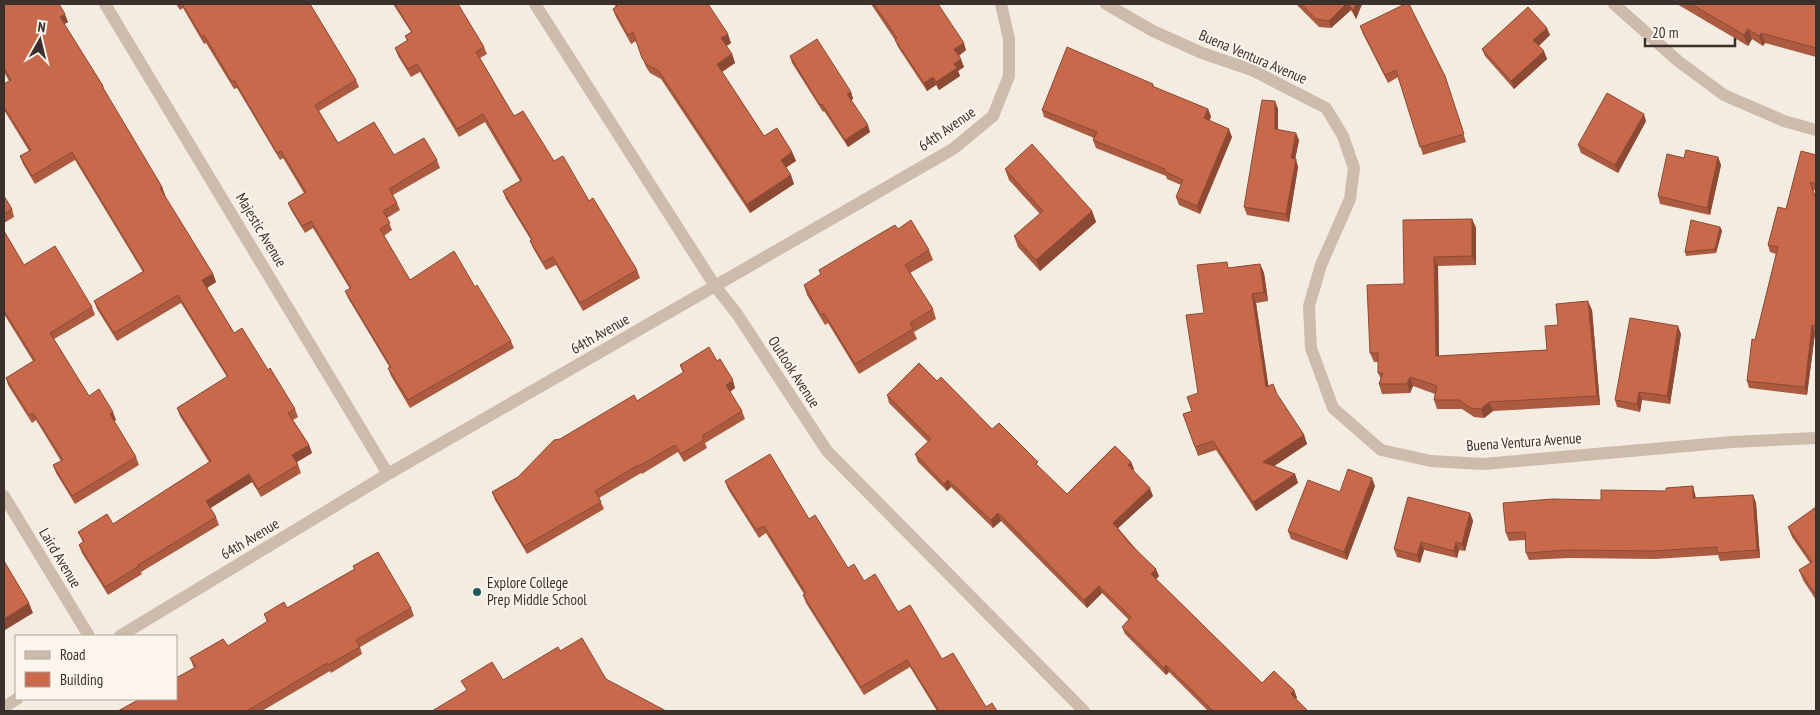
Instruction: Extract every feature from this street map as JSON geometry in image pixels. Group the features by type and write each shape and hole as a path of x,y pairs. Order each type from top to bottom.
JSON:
{"street":[{"name":"Majestic Avenue","path":"105,4 388,474"},
{"name":"Outlook Avenue","path":"535,4 716,286 737,314 827,451 1084,711"},
{"name":"64th Avenue","path":"122,635 388,474 953,149 994,116 1009,76 1010,40 1001,4"},
{"name":"Buena Ventura Avenue","path":"1106,4 1153,31 1202,53 1252,70 1326,108 1343,136 1354,168 1350,199 1321,265 1309,306 1311,348 1333,408 1381,450 1431,461 1483,464 1732,442 1816,438"},
{"path":"1614,4 1678,62 1724,95 1784,121 1816,130"},
{"name":"Laird Avenue","path":"4,496 88,635"},
{"path":"4,707 15,700"}],"building":[{"path":"4,4 59,4 65,14 60,17 103,86 162,187 160,188 213,274 202,280 234,333 242,328 268,370 270,368 295,409 288,413 309,445 292,455 298,465 258,489 249,474 206,501 216,517 105,587 79,545 84,541 78,532 107,514 113,524 211,461 177,408 228,376 178,295 114,333 94,301 144,271 72,152 32,176 20,156 31,150 4,107 4,84 11,80 4,68"},
{"path":"182,4 310,4 356,80 315,105 338,143 374,122 394,155 424,138 437,160 389,189 397,203 383,211 390,223 380,229 410,280 454,251 475,287 477,285 511,341 408,400 388,368 391,367 345,291 351,288 311,221 302,226 288,203 306,192 281,151 277,153 234,80 232,82 204,35 202,37"},
{"path":"395,4 458,4 484,47 476,52 514,116 523,111 554,161 563,156 589,201 593,198 637,270 580,303 553,257 543,262 530,241 532,239 503,191 522,180 483,114 457,129 417,64 408,69 395,48 408,40 405,36 412,32"},
{"path":"616,4 708,4 728,34 721,38 732,54 717,64 764,136 777,128 792,152 781,160 791,175 747,204 658,70 647,65 642,58 633,32 628,35 613,9 617,6"},
{"path":"874,4 938,4 964,43 954,49 961,59 954,64 957,68 936,82 933,77 924,83 895,40 897,38"},
{"path":"1301,4 1346,4 1329,21 1316,19"},
{"path":"1349,4 1356,4 1353,11"},
{"path":"1405,4 1409,4 1445,76 1464,134 1420,147 1396,70 1385,75 1360,26"},
{"path":"1691,4 1816,4 1816,48 1761,33 1759,36 1748,29 1744,35"},
{"path":"1528,7 1547,28 1533,40 1544,51 1511,81 1482,49"},
{"path":"817,39 851,92 847,94 868,125 845,140 822,104 820,105 790,56"},
{"path":"1067,47 1208,109 1204,118 1229,129 1197,206 1176,197 1183,180 1164,171 1165,169 1093,140 1097,132 1042,110"},
{"path":"1607,93 1644,114 1615,165 1578,145"},
{"path":"1262,100 1275,101 1275,129 1296,133 1291,158 1296,159 1286,214 1244,207"},
{"path":"1032,144 1092,211 1036,260 1014,236 1043,211 1005,169"},
{"path":"1686,150 1718,157 1707,208 1658,196 1667,154 1684,158"},
{"path":"1801,151 1816,155 1816,184 1810,182 1816,199 1816,326 1812,325 1805,387 1747,381 1752,339 1755,340 1778,247 1768,245 1778,207 1786,209"},
{"path":"4,196 12,209 4,214"},
{"path":"1472,219 1472,256 1434,257 1436,356 1547,350 1545,326 1558,325 1556,304 1588,301 1597,396 1489,402 1481,409 1471,408 1459,400 1434,400 1437,386 1410,377 1407,384 1379,384 1383,373 1378,373 1378,353 1370,353 1367,285 1404,284 1403,220"},
{"path":"911,220 929,250 905,265 933,309 910,323 913,329 855,364 824,313 821,315 804,285 821,274 819,270 895,225 898,229"},
{"path":"1691,220 1720,227 1715,249 1685,252"},
{"path":"4,231 24,265 55,246 92,307 50,333 89,396 99,389 113,412 110,414 136,457 72,496 53,465 63,460 33,413 29,415 6,378 35,360 4,311"},
{"path":"1227,262 1228,268 1260,264 1264,292 1252,294 1266,387 1273,384 1277,394 1304,435 1263,462 1295,474 1253,502 1213,441 1195,447 1183,414 1192,411 1187,397 1198,393 1186,315 1204,313 1197,265"},
{"path":"1630,318 1678,326 1667,396 1639,392 1637,404 1615,400"},
{"path":"709,347 717,361 720,359 733,380 726,385 742,411 702,436 704,440 681,454 675,445 595,491 601,502 524,546 492,492 518,477 554,440 560,439 634,395 637,401 684,372 680,365"},
{"path":"919,363 937,381 941,377 992,429 999,423 1038,462 1036,464 1067,494 1115,446 1131,462 1128,465 1150,488 1113,523 1129,543 1156,569 1151,574 1262,683 1274,671 1294,690 1291,694 1308,711 1213,711 1166,665 1164,668 1122,627 1131,617 1099,586 1084,600 998,513 991,520 948,480 944,484 915,454 931,439 887,395"},
{"path":"770,454 809,519 815,515 848,568 854,564 864,581 875,574 898,612 910,605 942,659 953,653 986,707 992,703 997,711 939,711 907,660 861,687 803,595 806,593 764,526 756,530 725,481"},
{"path":"1348,469 1372,478 1344,552 1288,531 1308,480 1340,492"},
{"path":"1693,486 1693,498 1753,495 1757,550 1717,553 1717,547 1652,551 1567,550 1526,553 1525,532 1506,533 1503,503 1552,499 1601,500 1601,490 1666,491 1666,488"},
{"path":"1408,497 1470,513 1462,544 1456,542 1454,551 1421,542 1417,555 1394,549"},
{"path":"1816,507 1816,595 1799,570 1812,562 1788,527"},
{"path":"378,552 411,608 356,640 360,647 328,665 327,663 247,711 118,711 138,700 178,700 178,677 196,667 190,658 223,639 228,646 268,621 264,614 284,602 287,608 355,569 353,566"},
{"path":"4,561 29,603 4,619"},
{"path":"582,638 606,679 666,711 432,711 467,690 461,681 492,662 503,680 558,647 560,651"}],"place":[{"name":"Explore College Prep Middle School","path":"477,592"}]}
